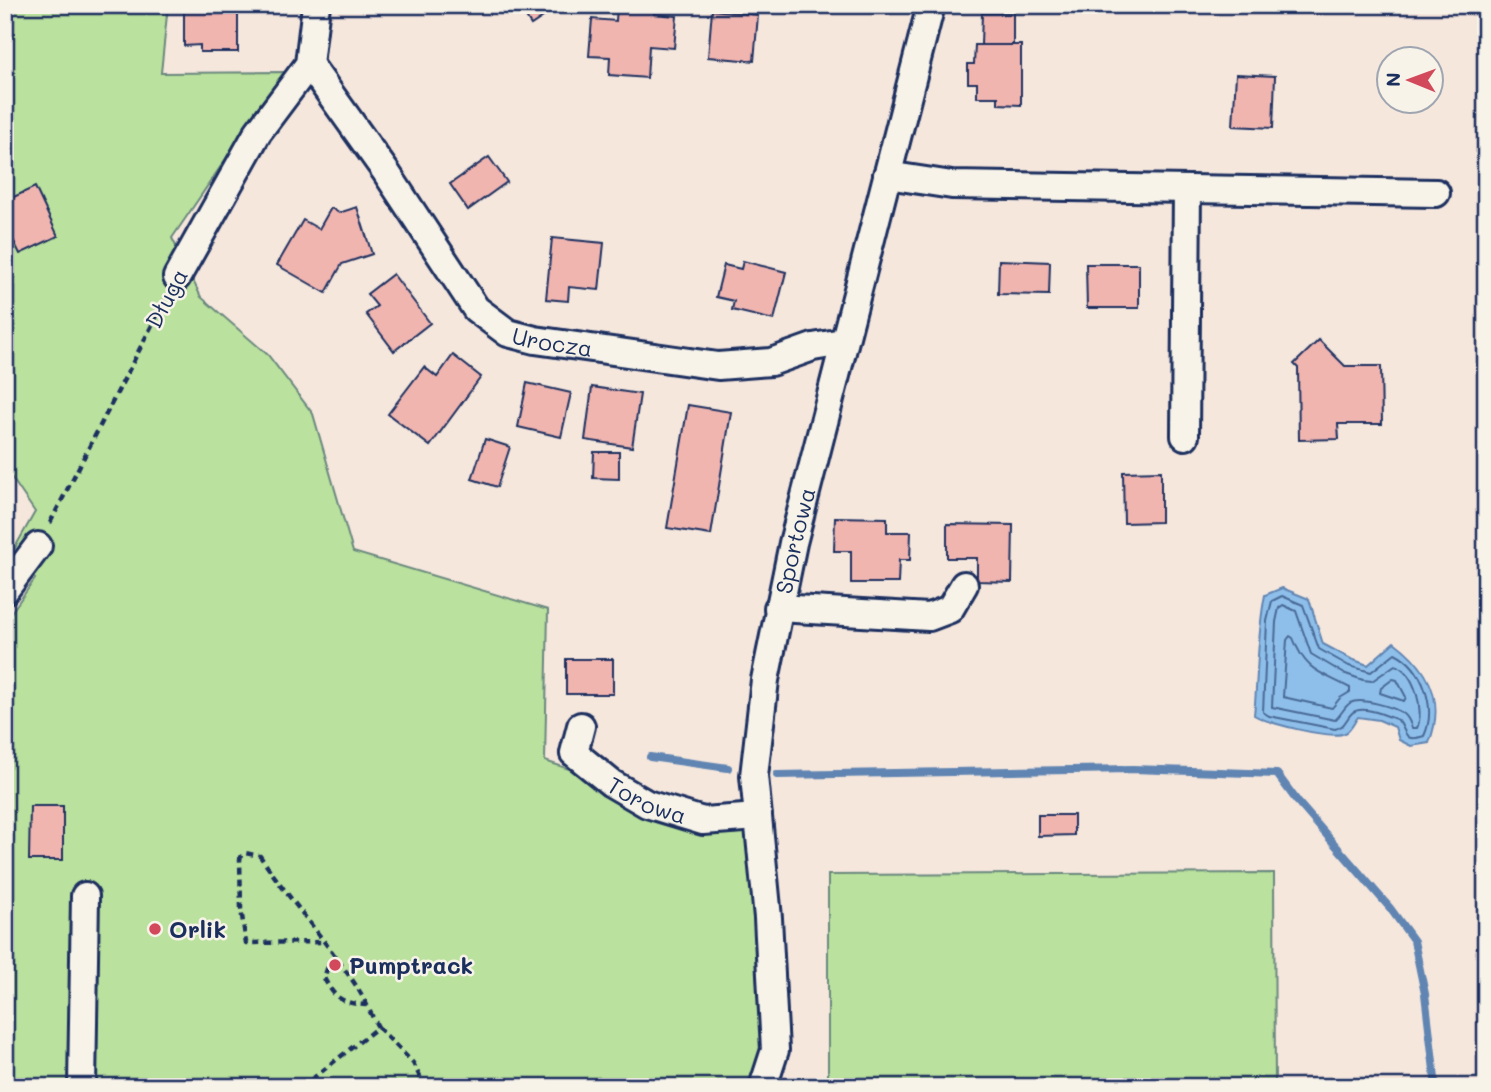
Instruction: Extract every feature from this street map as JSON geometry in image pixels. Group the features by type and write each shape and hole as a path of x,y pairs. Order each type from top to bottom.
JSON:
{"street":[{"path":"309,64 316,5"},
{"name":"Sportowa","path":"763,1087 775,1051 768,918 754,776 765,680 778,608 843,342 931,5"},
{"name":"Długa","path":"177,277 258,132 309,64"},
{"name":"Urocza","path":"309,64 386,172 476,309 508,333 535,341 718,366 771,362 813,347 843,342"},
{"path":"887,175 952,185 1436,193"},
{"path":"1185,436 1187,189"},
{"path":"5,590 38,546"},
{"path":"778,608 929,617 950,609 964,585"},
{"name":"Torowa","path":"581,726 575,753 611,783 647,804 703,821 758,817"},
{"path":"82,1087 85,896"}],"path":[{"name":"Długa","path":"38,546 177,277"},
{"path":"324,942 246,943 241,909 240,858 245,853 261,856 335,957 356,986 378,1027 413,1063 425,1087"},
{"path":"335,957 324,978 333,996 350,1004 367,1005"},
{"path":"302,1087 378,1027"}],"green space":[{"path":"5,5 168,5 161,73 285,72 172,238 201,297 268,355 313,414 353,552 548,610 545,761 750,829 760,989 762,1070 757,1087 5,1087 5,621 35,579 9,558 35,512 5,468"},
{"path":"1274,873 1275,1087 828,1087 828,875"}],"water":[{"path":"1282,588 1309,599 1323,644 1368,665 1394,642 1417,663 1431,686 1435,699 1436,713 1429,743 1411,746 1399,740 1395,727 1379,720 1358,717 1347,732 1338,735 1285,726 1254,715 1265,595"}],"building":[{"path":"196,5 238,5 238,52 200,52 200,45 184,46 184,10 196,10"},
{"path":"518,5 561,5 531,25"},
{"path":"617,5 655,5 654,14 677,16 674,48 649,46 647,78 609,75 610,57 589,56 592,19 616,21"},
{"path":"712,10 758,15 754,61 708,57"},
{"path":"982,13 1013,13 1013,46 981,45"},
{"path":"975,45 1021,45 1021,105 998,104 998,97 977,97 977,83 968,83 968,64 974,64"},
{"path":"1236,74 1275,76 1273,128 1233,126"},
{"path":"489,157 507,182 468,210 450,184"},
{"path":"35,187 58,236 20,254 5,223 5,201"},
{"path":"357,207 372,254 342,264 326,293 277,265 303,220 319,229 331,208 339,213"},
{"path":"552,238 604,243 599,290 569,287 568,301 546,299"},
{"path":"999,260 1050,262 1049,295 998,294"},
{"path":"743,261 786,272 774,320 732,310 734,301 716,297 724,265 741,269"},
{"path":"1086,264 1139,264 1139,308 1087,308"},
{"path":"393,274 430,323 394,351 366,314 377,306 367,294"},
{"path":"1319,340 1345,366 1381,366 1382,424 1338,424 1339,439 1299,440 1298,368 1294,364"},
{"path":"453,355 481,377 430,446 388,414 424,367 437,377"},
{"path":"527,383 571,393 561,437 518,427"},
{"path":"592,387 640,394 632,447 585,440"},
{"path":"688,405 731,412 711,535 667,528"},
{"path":"485,439 510,447 497,487 472,479"},
{"path":"594,452 619,452 619,479 593,478"},
{"path":"1161,471 1161,522 1124,523 1123,472"},
{"path":"835,517 887,518 887,532 911,532 910,560 899,560 898,583 851,583 851,551 834,551"},
{"path":"947,524 1013,525 1012,582 977,581 977,558 947,558"},
{"path":"566,659 613,659 613,694 566,694"},
{"path":"30,806 63,806 63,860 29,860"},
{"path":"1038,815 1074,815 1074,835 1038,836"}],"waterway":[{"path":"650,757 728,768"},
{"path":"777,775 1133,769 1277,774 1297,801 1390,908 1414,941 1425,994 1436,1087"}],"place":[{"name":"Orlik","path":"155,929"},
{"name":"Pumptrack","path":"335,965"}]}
